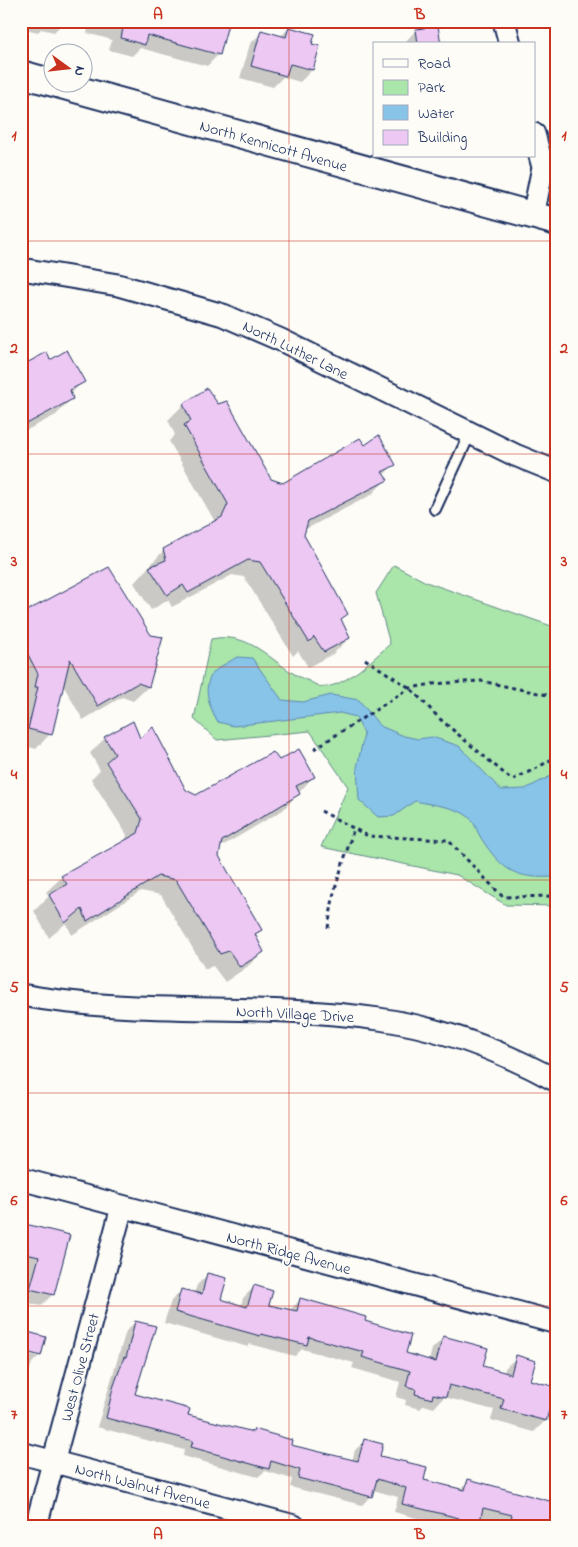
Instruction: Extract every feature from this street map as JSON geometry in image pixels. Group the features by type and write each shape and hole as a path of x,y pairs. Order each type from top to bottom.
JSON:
{"street":[{"path":"504,21 509,42"},
{"name":"North Kennicott Avenue","path":"21,74 545,219"},
{"path":"536,138 550,169 545,219"},
{"name":"North Luther Lane","path":"21,269 118,285 222,315 302,351 470,433 557,472"},
{"name":"North Village Drive","path":"21,995 104,1004 298,1010 380,1019 473,1042 529,1066 557,1081"},
{"name":"North Ridge Avenue","path":"21,1180 557,1323"},
{"name":"West Olive Street","path":"36,1526 122,1207"},
{"name":"North Walnut Avenue","path":"21,1453 294,1526"}],"lane":[{"path":"435,509 470,433"}],"path":[{"path":"365,659 410,688 440,719 512,780 557,756"},
{"path":"314,748 410,688 433,684 480,681 557,697"},
{"path":"321,811 368,836 448,840 503,897 557,896"},
{"path":"328,928 334,892 354,828"}],"green space":[{"path":"394,565 426,582 557,628 557,906 506,905 457,875 321,847 348,787 310,731 217,740 194,719 211,639 226,638 240,640 252,645 296,675 321,687 332,686 359,671 390,644 376,593"}],"water":[{"path":"237,657 252,658 282,700 303,702 331,695 359,700 380,726 404,736 418,739 432,737 459,746 501,790 525,789 557,773 557,877 521,875 504,866 489,850 470,818 451,808 415,801 394,816 378,817 359,800 357,768 364,734 356,717 340,713 234,726 218,722 209,703 208,682 216,670"}],"building":[{"path":"114,21 218,21 228,24 220,55 147,35 145,45 121,38 123,28 113,26"},
{"path":"438,26 441,42 418,42 416,29"},
{"path":"289,27 315,34 312,44 320,46 313,70 290,64 286,76 251,66 261,30 286,37"},
{"path":"67,350 85,382 70,390 73,399 21,427 21,366 47,352 50,360"},
{"path":"207,388 218,404 227,401 271,479 283,483 360,438 365,445 379,435 396,465 382,472 388,480 308,521 304,535 348,614 341,619 350,638 324,652 314,637 309,642 260,562 248,560 188,593 183,585 167,595 149,567 166,560 163,549 222,517 228,504 184,425 191,421 183,404"},
{"path":"109,567 151,635 163,637 149,687 138,683 98,706 70,659 52,735 28,729 38,687 35,687 38,674 21,641 21,614"},
{"path":"133,721 140,738 153,727 186,790 196,795 273,752 279,760 299,749 315,777 296,786 300,794 222,841 219,856 262,930 255,934 264,952 240,967 229,951 220,954 176,880 158,876 87,921 82,909 65,923 49,895 67,884 61,876 138,833 142,819 106,762 115,754 104,737"},
{"path":"21,1223 70,1235 54,1295 30,1289 39,1257 21,1253"},
{"path":"207,1273 227,1278 221,1299 247,1307 254,1285 273,1291 269,1305 297,1311 300,1298 366,1317 365,1321 411,1335 406,1353 436,1362 443,1336 488,1348 483,1366 511,1374 516,1355 536,1361 530,1380 556,1387 546,1421 501,1409 504,1399 449,1385 446,1397 433,1394 432,1399 415,1394 416,1389 406,1386 410,1371 362,1357 364,1352 309,1337 307,1345 261,1334 260,1336 175,1312 181,1289 202,1294"},
{"path":"135,1321 156,1326 135,1394 190,1409 188,1415 253,1432 254,1429 292,1440 291,1445 358,1461 364,1439 383,1444 380,1456 427,1467 424,1480 465,1490 468,1479 557,1503 552,1526 534,1521 532,1526 509,1526 512,1515 483,1508 479,1526 476,1526 458,1521 459,1518 402,1504 406,1488 377,1479 372,1497 298,1478 300,1470 271,1461 269,1469 191,1447 193,1441 106,1418 113,1388 124,1357 126,1358"},
{"path":"28,1332 46,1337 41,1356 23,1351"}]}
